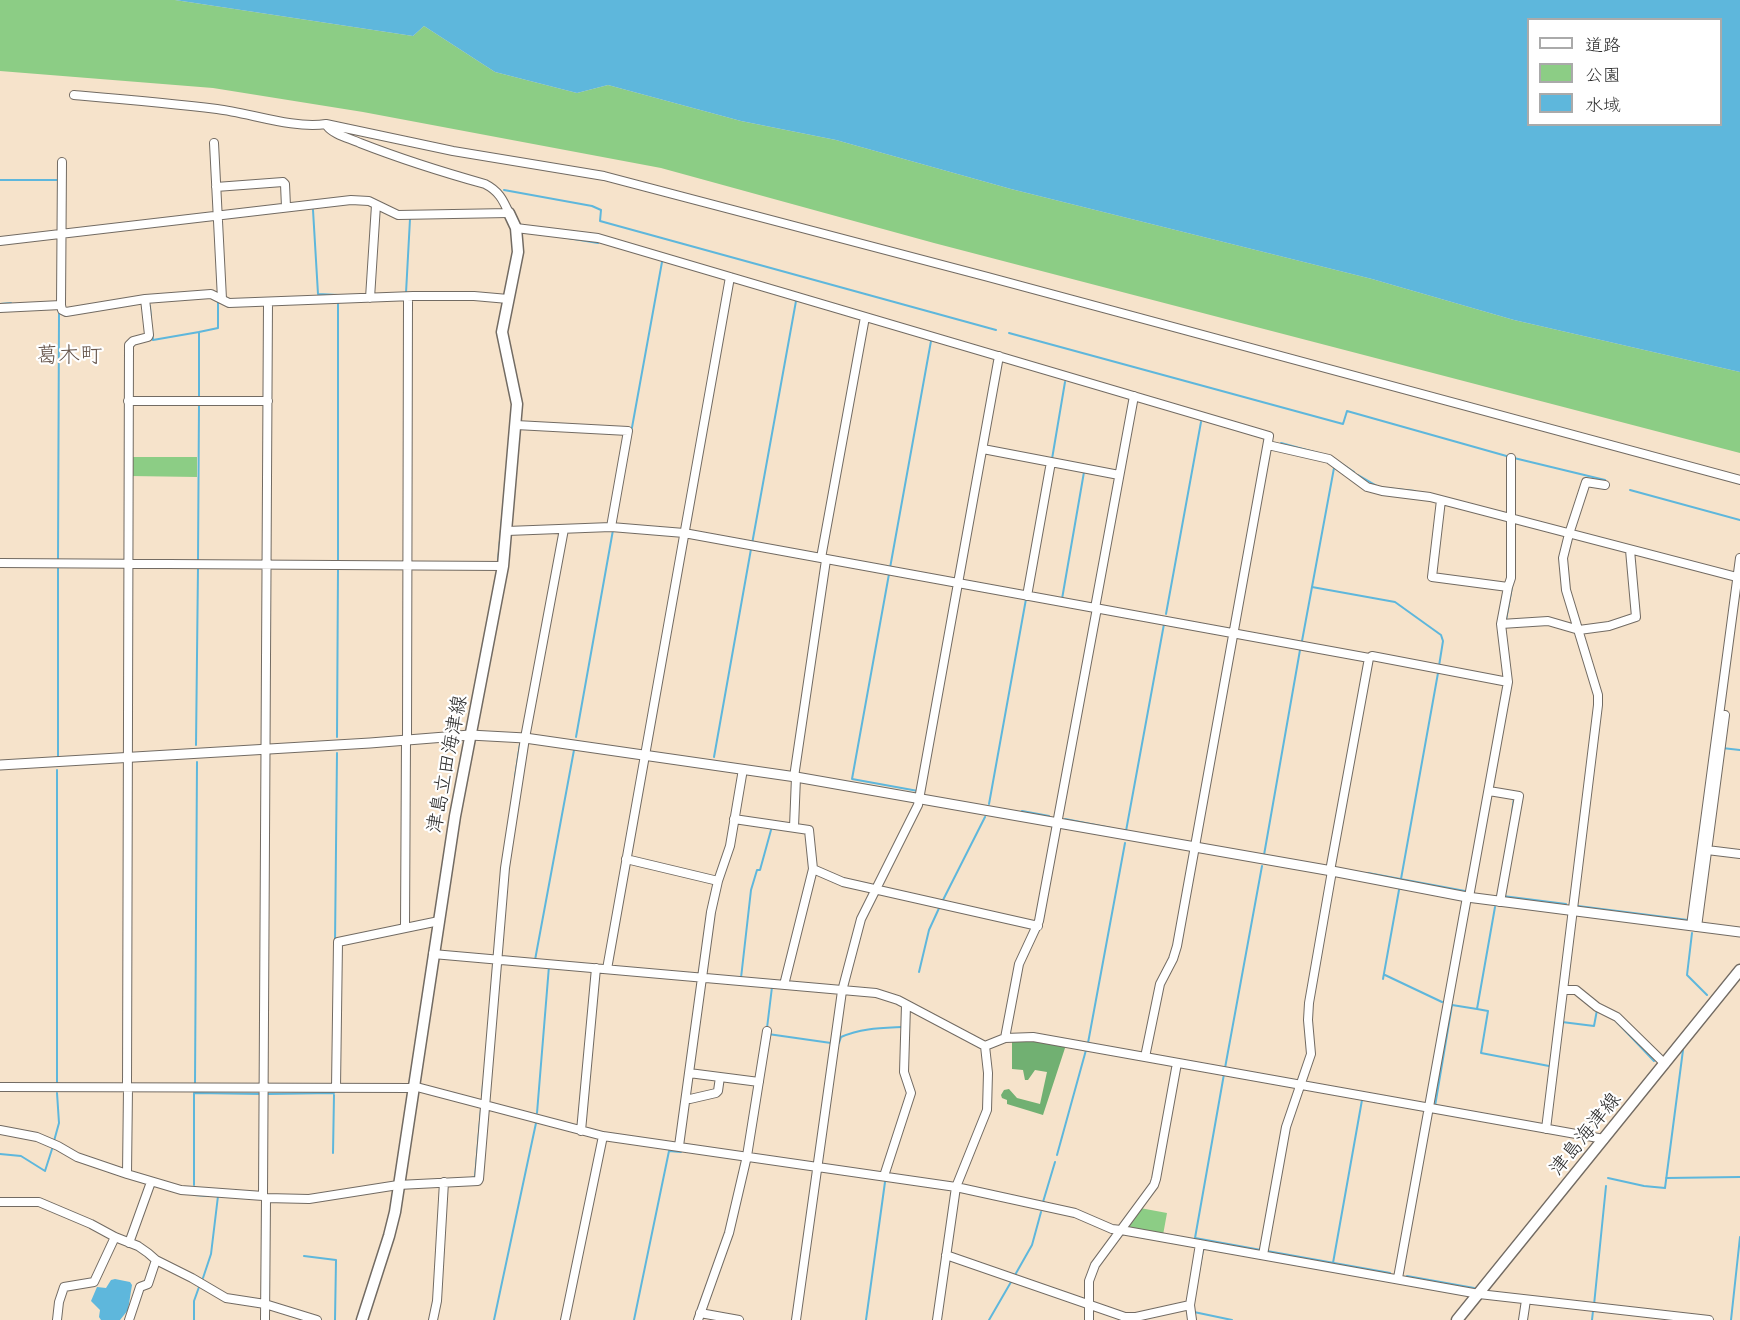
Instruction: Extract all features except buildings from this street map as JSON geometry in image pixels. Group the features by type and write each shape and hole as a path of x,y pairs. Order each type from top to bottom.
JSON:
{"main road":[{"name":"津島立田海津線","path":"362,1320 389,1236 455,816 503,566 518,404 502,332 518,252 516,228 509,213"},
{"name":"津島海津線","path":"1457,1320 1740,970"}],"street":[{"path":"74,95 219,109 315,126 326,124 453,151 604,176 1740,480"},
{"path":"0,241 351,200 369,201 398,214 509,213 495,189 485,184 409,163 330,130 326,124"},
{"path":"214,143 222,298"},
{"path":"62,162 61,305 62,310 66,312 145,299 211,294 230,303 474,296 508,299"},
{"path":"216,187 283,182 286,207"},
{"path":"370,298 376,205"},
{"path":"516,228 598,238 1269,436 1177,946 1160,984 1145,1057"},
{"path":"607,969 730,277"},
{"path":"405,927 408,297"},
{"path":"127,1174 129,345 149,335 145,299"},
{"path":"265,1320 268,302"},
{"path":"0,308 61,305"},
{"path":"794,827 795,777 824,559 865,316"},
{"path":"796,1320 842,991 861,918 919,799 999,356"},
{"path":"1005,1038 1019,964 1038,926 1134,396"},
{"path":"128,401 268,401"},
{"path":"516,425 628,431 610,527"},
{"path":"1268,445 1329,459 1367,486 1382,491 1417,495 1511,516 1630,550 1739,574"},
{"path":"983,449 1119,475"},
{"path":"1398,1278 1508,682 1501,624 1511,578 1511,458"},
{"path":"1027,596 1051,462"},
{"path":"1546,1129 1598,705 1598,695 1566,590 1563,558 1586,482 1605,485"},
{"path":"1441,500 1432,577 1509,587"},
{"path":"507,531 610,527 684,533 1508,682"},
{"path":"0,1130 37,1137 77,1157 181,1190 309,1199 398,1185 477,1181 479,1179 505,868 525,738 564,529"},
{"path":"1501,624 1548,621 1579,630 1609,626 1636,617 1630,550"},
{"path":"1694,926 1740,558"},
{"path":"0,563 503,566"},
{"path":"1694,926 1707,850 1740,597"},
{"path":"1263,1255 1286,1126 1311,1054 1309,1003 1369,658"},
{"path":"0,765 470,735 525,738 795,777 1468,897 1740,932"},
{"path":"679,1146 711,912 718,881 730,846 743,769"},
{"path":"1488,790 1519,796 1500,902"},
{"path":"734,819 809,830 813,869 784,985"},
{"path":"1707,850 1740,855"},
{"path":"626,859 718,881"},
{"path":"813,869 843,882 1038,926"},
{"path":"336,1088 338,942 439,921"},
{"path":"434,954 876,993 906,1005 985,1046 1005,1038 1033,1037 1604,1139"},
{"path":"581,1131 596,968"},
{"path":"1563,990 1576,990 1597,1007 1617,1017 1665,1064"},
{"path":"884,1176 911,1093 904,1072 906,1005"},
{"path":"739,1320 699,1317 729,1233 747,1156 766,1031"},
{"path":"937,1320 956,1187 987,1110 988,1073 985,1046"},
{"path":"1089,1320 1089,1281 1095,1265 1154,1185 1177,1063"},
{"path":"689,1072 759,1082"},
{"path":"686,1098 716,1093 720,1077"},
{"path":"0,1087 264,1089 413,1087 603,1136 956,1187 1075,1213 1112,1229 1200,1245 1479,1294 1709,1320"},
{"path":"565,1320 603,1136"},
{"path":"129,1243 151,1182"},
{"path":"433,1320 437,1301 444,1182"},
{"path":"0,1202 39,1202 129,1243 226,1298 265,1304 317,1320"},
{"path":"57,1320 64,1287 94,1282 115,1237"},
{"path":"1192,1320 1190,1305 1200,1245"},
{"path":"946,1255 1129,1317 1190,1305"},
{"path":"129,1320 140,1287 148,1284 156,1260"},
{"path":"1523,1320 1526,1300"}],"green space":[{"path":"0,0 175,0 413,36 424,26 495,72 577,93 608,85 741,121 836,140 1011,189 1372,279 1514,320 1740,372 1740,453 934,243 661,168 363,112 213,88 0,71"},
{"path":"130,457 197,457 197,477 130,476"},
{"path":"1033,1039 1066,1045 1043,1115 1007,1104 1007,1100 1001,1095 1004,1090 1009,1089 1017,1098 1040,1104 1047,1072 1035,1070 1028,1080 1025,1080 1023,1070 1012,1069 1012,1040"},
{"path":"1140,1208 1167,1213 1163,1235 1126,1228"}],"water":[{"path":"175,0 1740,0 1740,372 1514,320 1372,279 1011,189 836,140 741,121 608,85 577,93 495,72 424,26 413,36"},
{"path":"111,1280 130,1282 132,1285 128,1310 120,1320 101,1320 100,1310 91,1301 97,1287 106,1288"}],"waterway":[{"path":"0,180 58,180"},
{"path":"504,190 592,206 601,210 600,221 996,330"},
{"path":"313,210 318,294 338,295"},
{"path":"406,293 410,219"},
{"path":"562,237 598,243"},
{"path":"631,433 662,262"},
{"path":"752,544 796,301"},
{"path":"199,399 199,332 218,328 218,302"},
{"path":"0,304 11,303"},
{"path":"338,303 338,562"},
{"path":"150,306 151,321"},
{"path":"58,561 59,313"},
{"path":"152,333 153,340 199,332"},
{"path":"1009,333 1343,424 1347,411 1510,457"},
{"path":"890,568 931,341"},
{"path":"1053,459 1065,382"},
{"path":"198,561 199,404"},
{"path":"1166,614 1201,422"},
{"path":"1281,443 1329,456"},
{"path":"1514,458 1605,480"},
{"path":"1339,462 1354,472"},
{"path":"1302,641 1334,468"},
{"path":"1062,599 1084,472"},
{"path":"1358,475 1377,486"},
{"path":"496,562 498,562 505,486"},
{"path":"1385,488 1415,491"},
{"path":"1630,490 1740,520"},
{"path":"576,737 613,530"},
{"path":"714,757 751,549"},
{"path":"58,566 58,756"},
{"path":"196,745 198,567"},
{"path":"337,737 338,568"},
{"path":"889,574 852,779 918,791"},
{"path":"1506,620 1513,581"},
{"path":"1312,587 1395,602 1441,635 1443,641 1439,666"},
{"path":"989,804 1026,599"},
{"path":"1126,831 1164,624"},
{"path":"1264,855 1300,650"},
{"path":"1401,879 1438,673"},
{"path":"515,777 520,744"},
{"path":"1722,748 1740,750"},
{"path":"535,960 574,750"},
{"path":"335,943 337,753"},
{"path":"195,1083 197,762"},
{"path":"57,770 57,1083"},
{"path":"1512,813 1514,798"},
{"path":"1022,811 1049,816"},
{"path":"942,902 985,817"},
{"path":"1065,819 1111,828"},
{"path":"741,978 751,890 757,870 760,870 771,830"},
{"path":"1088,1043 1125,843"},
{"path":"1225,1068 1262,866"},
{"path":"1368,873 1465,891"},
{"path":"1383,979 1399,890"},
{"path":"1503,896 1566,904"},
{"path":"919,972 929,930 940,906"},
{"path":"1578,906 1688,920"},
{"path":"1495,907 1477,1009 1488,1011 1481,1053 1549,1066"},
{"path":"1692,933 1687,975 1707,995"},
{"path":"537,1113 549,966"},
{"path":"1385,975 1442,1002"},
{"path":"767,1028 772,987"},
{"path":"1435,1106 1452,1005 1477,1009"},
{"path":"1562,1022 1594,1026 1597,1010"},
{"path":"1615,1020 1654,1061"},
{"path":"839,1043 841,1037 856,1032 902,1027"},
{"path":"768,1034 831,1043"},
{"path":"1057,1155 1086,1050"},
{"path":"1608,1178 1665,1188 1683,1050"},
{"path":"1224,1074 1195,1238 1261,1250"},
{"path":"482,1098 483,1084"},
{"path":"54,1141 59,1123 57,1093"},
{"path":"194,1185 194,1093 262,1094"},
{"path":"268,1094 334,1093"},
{"path":"333,1153 334,1095"},
{"path":"1333,1263 1362,1100"},
{"path":"471,1178 475,1177 481,1109"},
{"path":"494,1320 536,1123"},
{"path":"0,1154 21,1156 45,1171 53,1146"},
{"path":"634,1320 669,1151 681,1152"},
{"path":"1043,1202 1055,1162"},
{"path":"1666,1178 1740,1177"},
{"path":"866,1320 885,1182"},
{"path":"1594,1305 1606,1186"},
{"path":"194,1195 209,1196"},
{"path":"203,1278 211,1254 218,1196 215,1196"},
{"path":"1015,1275 1032,1245 1041,1212"},
{"path":"1731,1320 1740,1237"},
{"path":"1199,1271 1203,1250"},
{"path":"1267,1251 1390,1273"},
{"path":"304,1256 336,1260 335,1320"},
{"path":"1407,1276 1474,1288"},
{"path":"989,1320 1011,1282"},
{"path":"194,1320 194,1301 199,1287"},
{"path":"1592,1320 1593,1311"},
{"path":"1194,1312 1232,1320"}],"district":[{"name":"葛木町","path":"69,355"}]}
